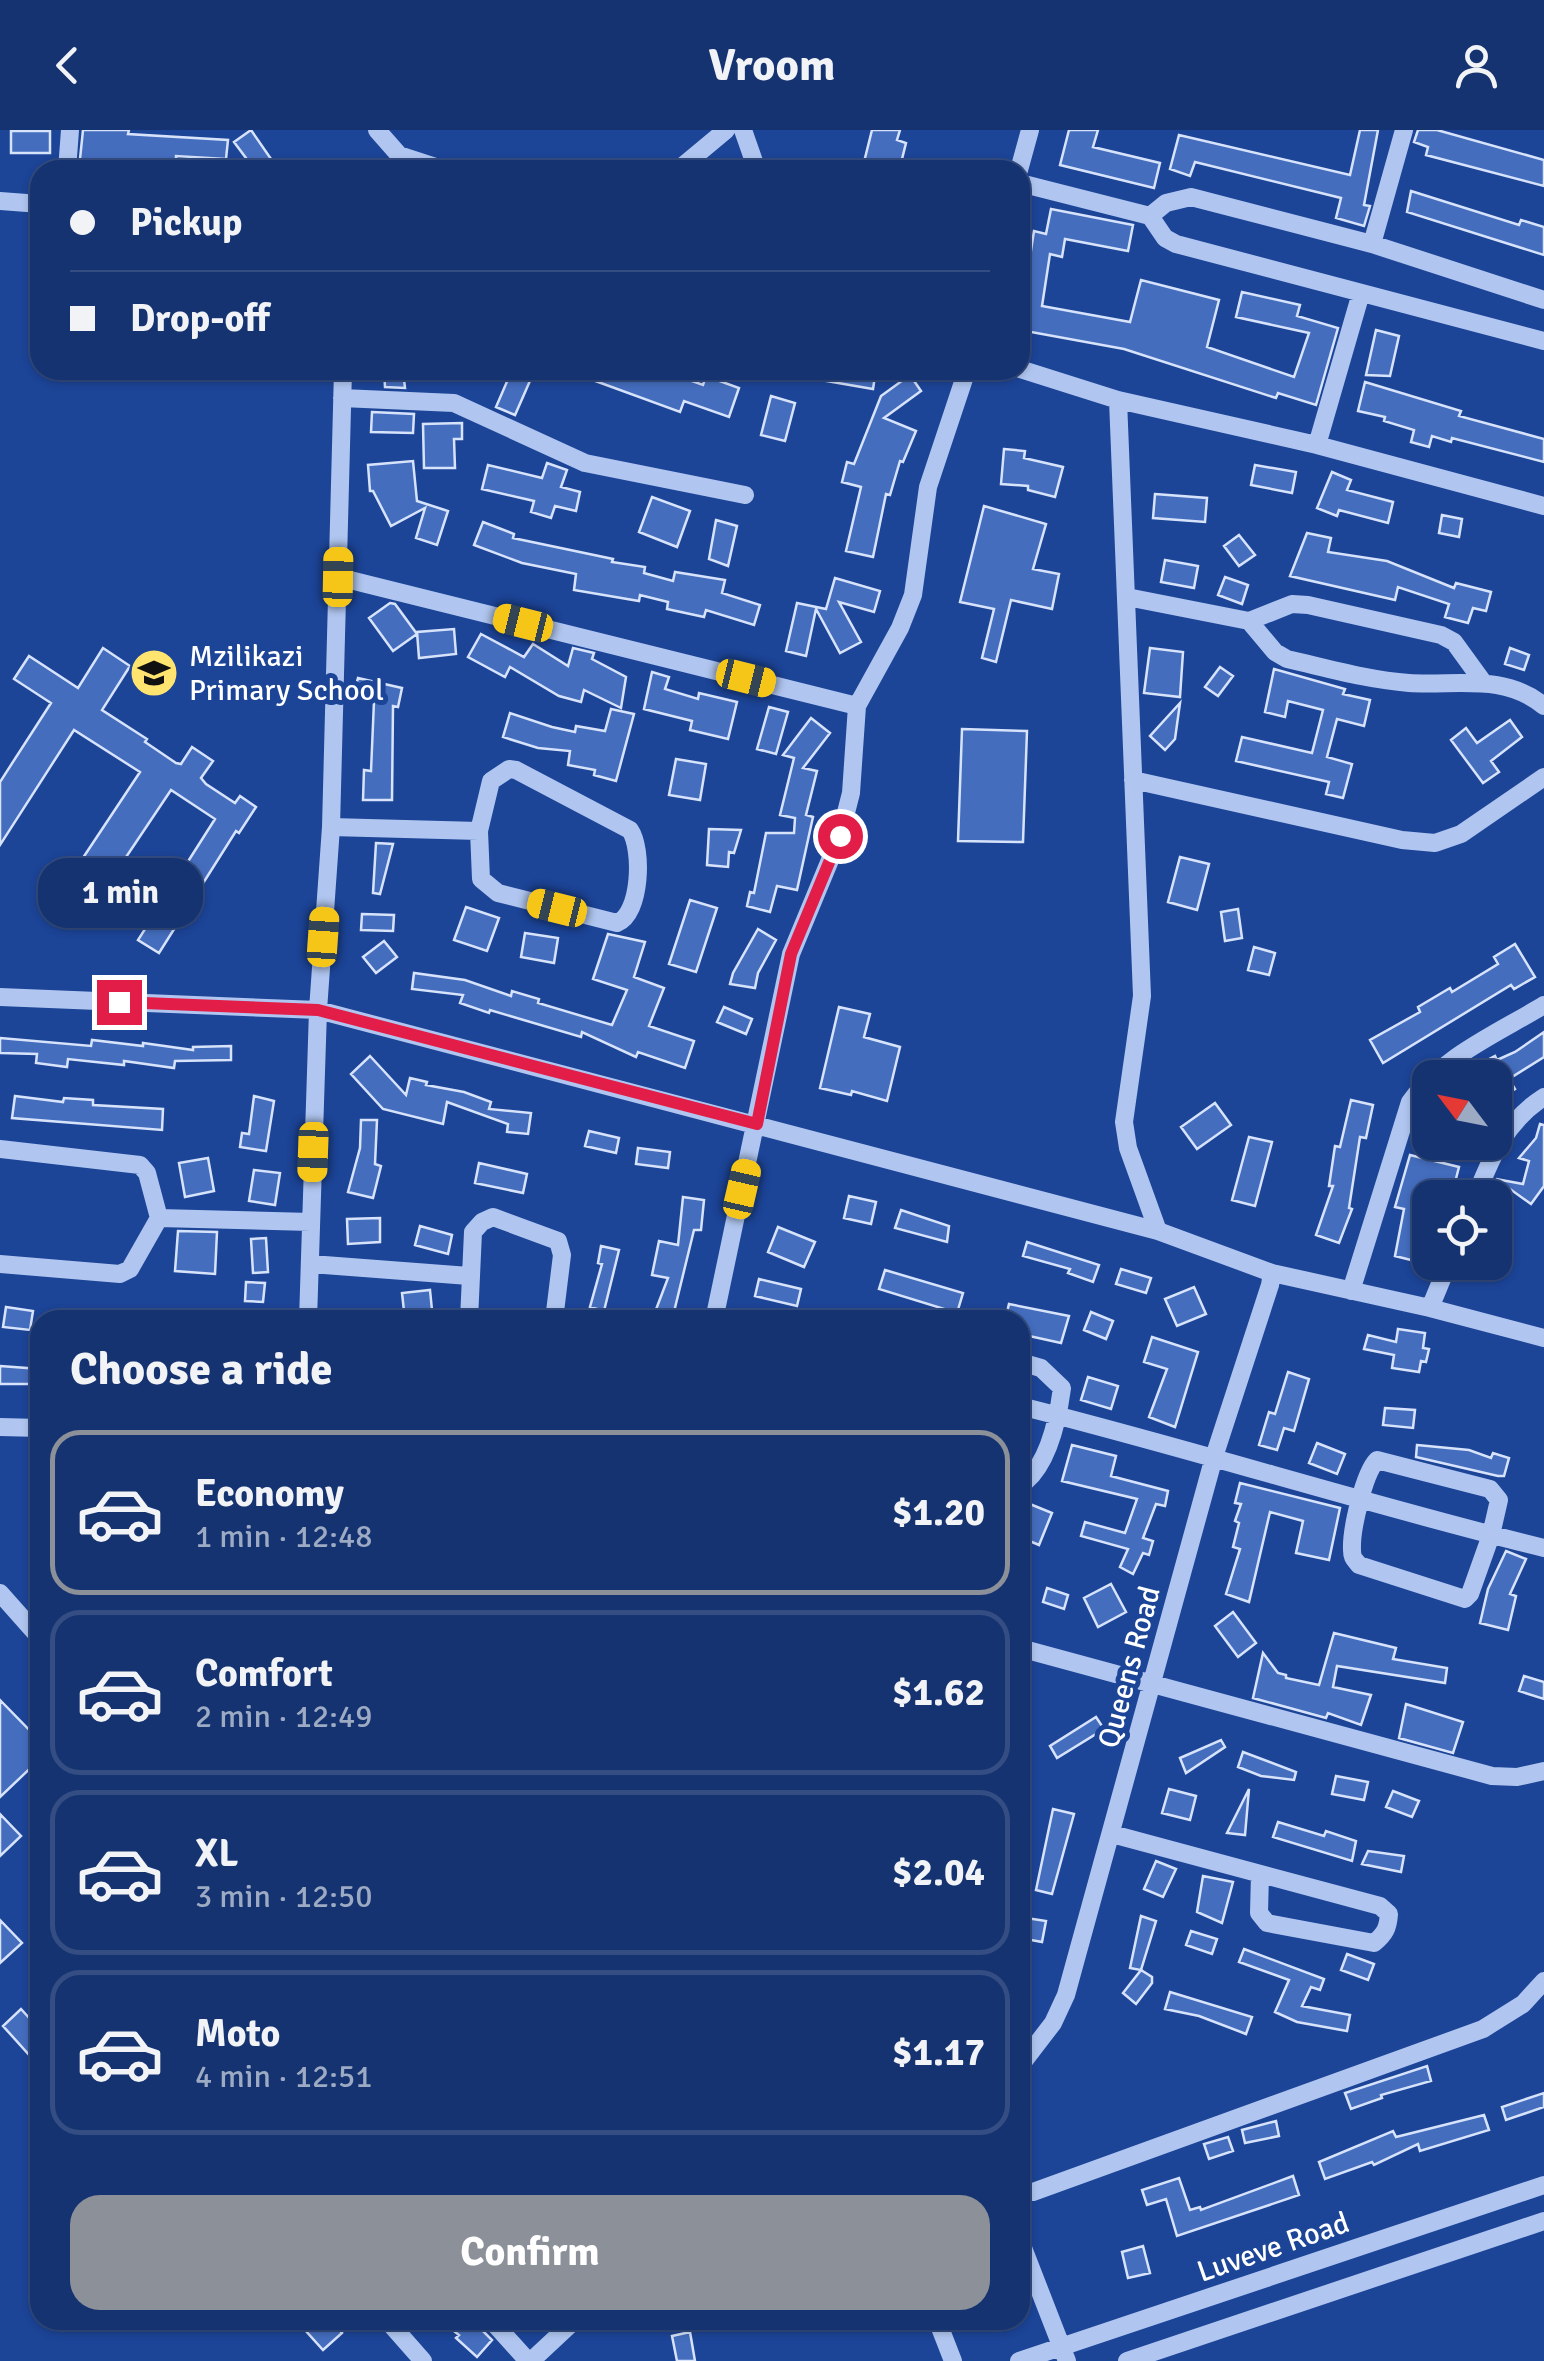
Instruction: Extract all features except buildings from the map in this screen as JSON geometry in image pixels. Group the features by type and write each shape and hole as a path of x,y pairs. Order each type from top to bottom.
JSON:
{"street":[{"path":"68,160 70,130"},
{"path":"377,130 392,160"},
{"path":"690,160 726,130"},
{"path":"742,130 753,160"},
{"path":"1022,160 1030,130"},
{"path":"1372,244 1404,130"},
{"path":"1030,186 1150,216 1165,238 1176,244 1544,341"},
{"path":"1150,216 1166,203 1191,198 1372,244 1544,300"},
{"path":"0,201 30,203"},
{"path":"1317,444 1360,293"},
{"path":"1030,372 1118,400 1317,444 1544,506"},
{"path":"309,1310 318,1010 331,827 343,380"},
{"path":"716,1310 791,954 840,836 852,793 857,706 908,612 919,568 928,487 964,380"},
{"path":"342,398 454,403 585,462 745,495"},
{"path":"1118,400 1142,996 1124,1122 1128,1148 1158,1231"},
{"path":"338,577 857,706"},
{"path":"1127,598 1248,621 1280,607 1308,604 1441,635 1454,642 1483,682"},
{"path":"1248,621 1275,652 1287,658 1408,683 1483,682 1520,689 1544,706"},
{"path":"516,770 616,821 636,840 639,853 632,909 625,920 616,922 498,893 481,879 479,831 491,782 502,771 516,770"},
{"path":"1133,780 1402,840 1435,843 1462,834 1544,778"},
{"path":"331,827 479,831"},
{"path":"0,997 318,1010 1158,1231 1272,1273 1544,1338"},
{"path":"1351,1290 1410,1102 1439,1068 1544,1004"},
{"path":"1482,1180 1510,1124 1544,1097"},
{"path":"0,1148 140,1166 147,1174 159,1218 130,1269 120,1274 0,1264"},
{"path":"469,1310 473,1232 493,1217 558,1242 562,1255 555,1310"},
{"path":"159,1218 311,1222"},
{"path":"311,1264 469,1276"},
{"name":"Queens Road","path":"1030,2053 1054,2023 1066,1995 1214,1457 1272,1273"},
{"path":"1430,1308 1442,1280"},
{"path":"1030,1365 1040,1368 1062,1388 1058,1415 1036,1473 1030,1478"},
{"path":"1030,1408 1544,1548"},
{"path":"0,1427 30,1428"},
{"path":"1378,1460 1490,1489 1499,1500 1491,1535 1470,1594 1465,1598 1359,1565 1352,1549 1360,1501 1372,1466 1378,1460"},
{"path":"0,1593 30,1627"},
{"path":"1030,1651 1492,1776 1544,1772"},
{"path":"1112,1834 1380,1906 1389,1914 1388,1926 1374,1942 1267,1923 1258,1913 1260,1874"},
{"path":"1030,2192 1483,2029 1523,2004 1544,1981"},
{"name":"Luveve Road","path":"1019,2361 1064,2354 1544,2185"},
{"name":"Luveve Road","path":"1127,2361 1544,2222"},
{"path":"1030,2266 1064,2354"},
{"path":"395,2330 423,2361"},
{"path":"500,2330 529,2361 564,2330"},
{"path":"941,2330 953,2361"}],"place":[{"name":"Mzilikazi Primary School","path":"154,673"}],"route":[{"path":"119,1002 318,1010 757,1124 791,954 840,836"}]}
